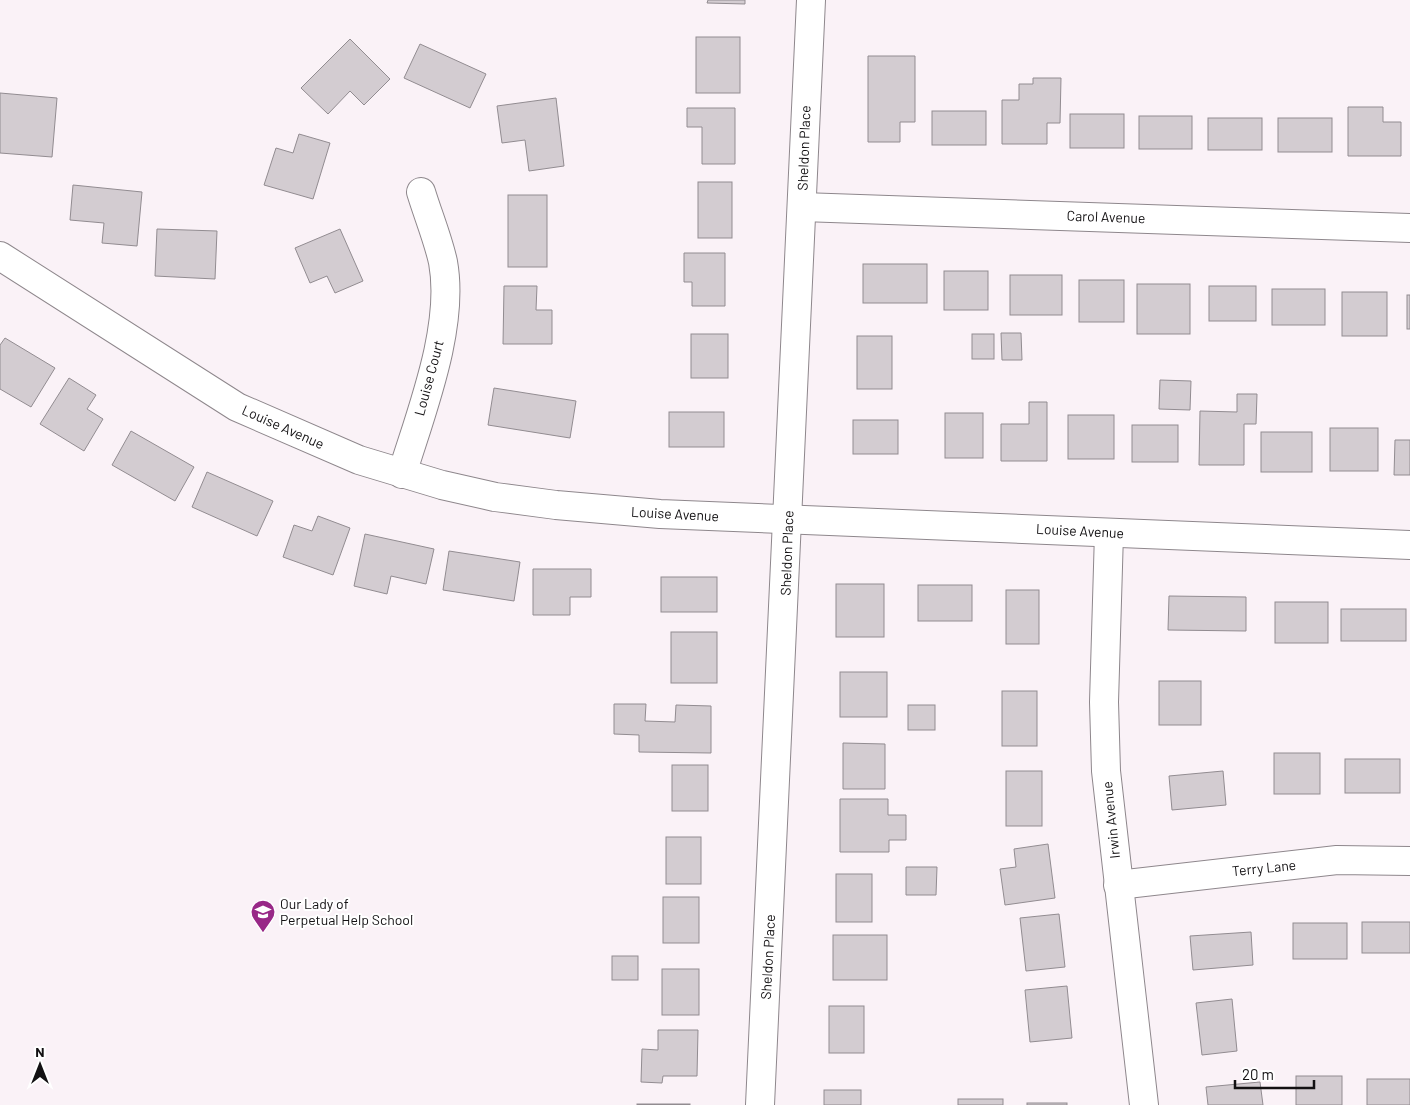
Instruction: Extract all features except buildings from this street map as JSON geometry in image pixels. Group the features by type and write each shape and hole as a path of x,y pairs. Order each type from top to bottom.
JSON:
{"street":[{"name":"Sheldon Place","path":"760,1105 810,0"},
{"name":"Louise Court","path":"402,474 438,356 444,306 443,262 421,192"},
{"name":"Carol Avenue","path":"802,207 1410,228"},
{"name":"Louise Avenue","path":"0,256 237,407 359,460 402,474 496,497 556,505 660,514 1410,545"},
{"name":"Irwin Avenue","path":"1109,533 1104,702 1106,771 1144,1105"},
{"name":"Terry Lane","path":"1118,885 1337,860 1410,861"}],"place":[{"name":"Our Lady of Perpetual Help School","path":"263,933"}]}
